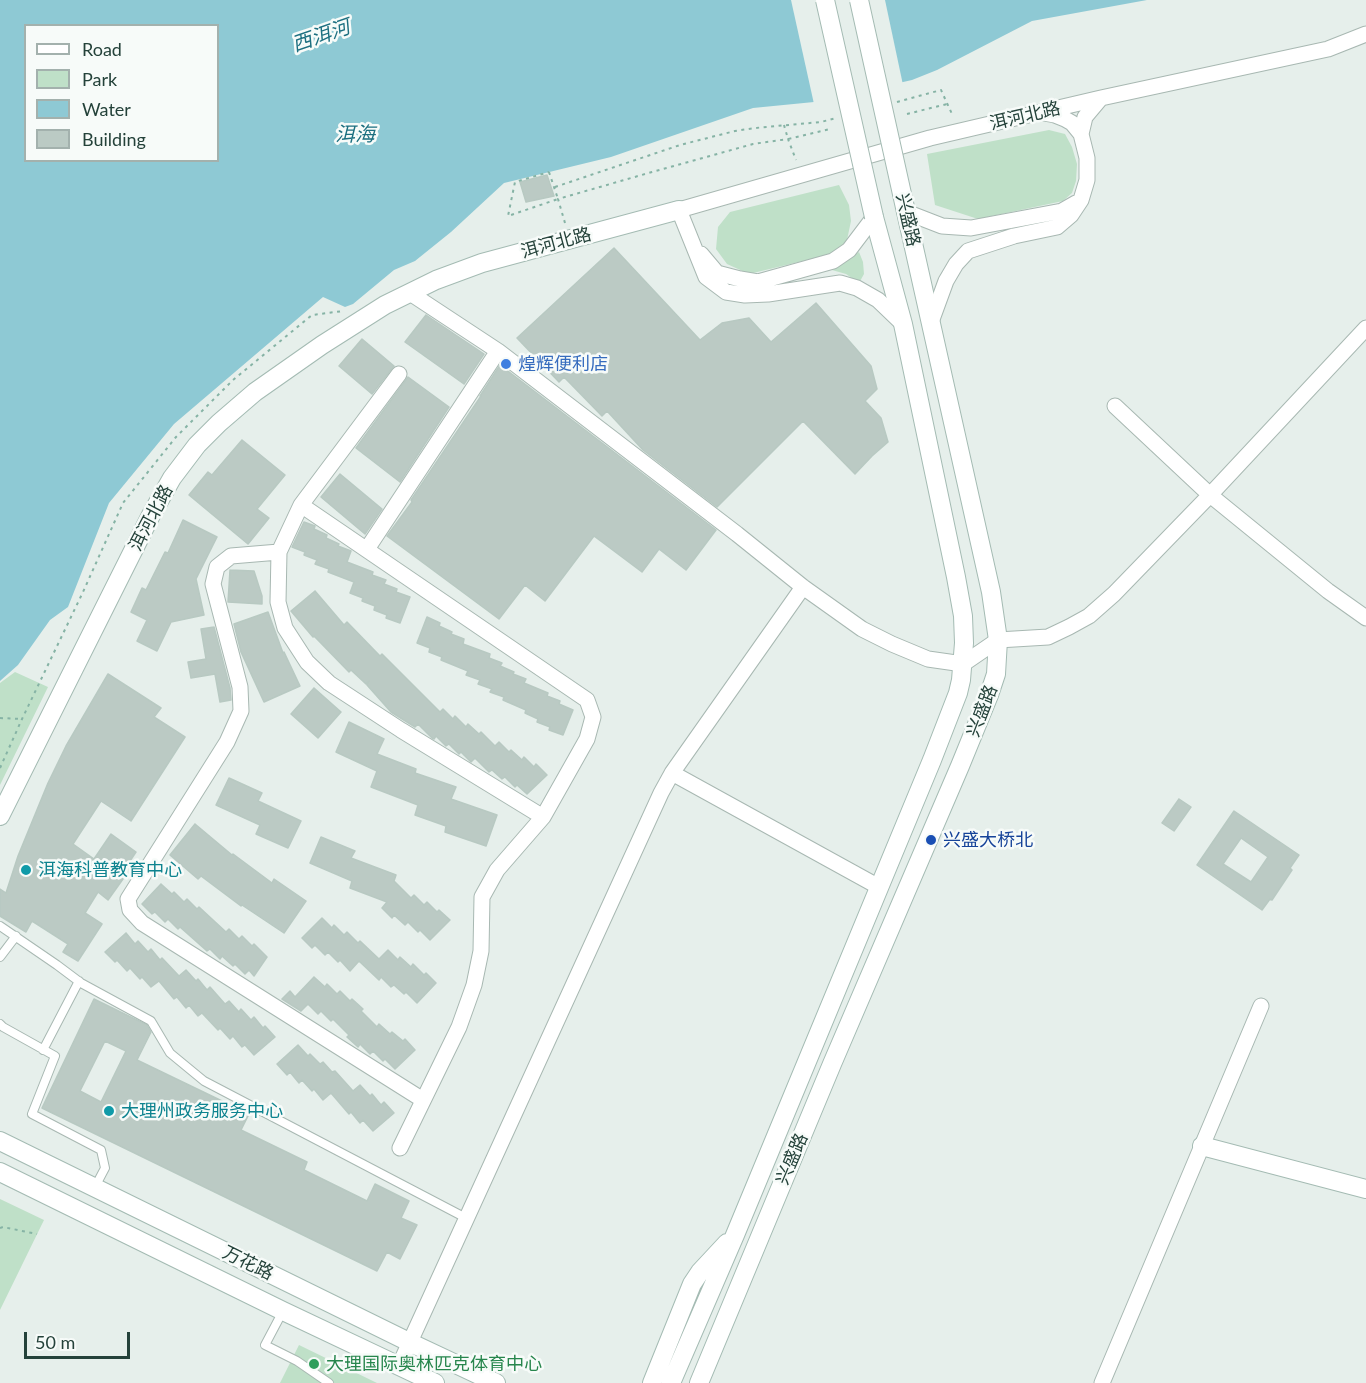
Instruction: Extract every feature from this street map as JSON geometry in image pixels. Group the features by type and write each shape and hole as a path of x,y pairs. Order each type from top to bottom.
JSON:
{"street":[{"name":"兴盛路","path":"672,1383 932,760 958,693 963,664 963,616 956,577 903,324 874,217 825,0"},
{"name":"兴盛路","path":"699,1383 985,705 996,674 998,640 991,592 859,0"},
{"name":"洱河北路","path":"0,816 151,515 172,478 197,445 255,392 385,305 436,280 482,263 679,210 930,138 1328,49 1366,34"},
{"path":"1081,134 1085,117 1101,99"},
{"path":"931,322 946,281 956,264 968,251 1057,227 1071,215 1081,200 1087,180 1087,158 1081,134 1072,123 1065,119 1041,112"},
{"path":"906,212 942,226 971,228 1062,211 1081,200"},
{"path":"679,210 706,277 726,292 745,295 768,294 840,283 857,288 878,300 903,324"},
{"path":"693,245 717,273 758,282 833,261 849,250 874,217"},
{"path":"410,293 498,351 803,587 862,629 928,659 963,664 998,640 1048,637 1089,616 1114,594 1210,495 1366,328"},
{"path":"367,549 498,351"},
{"path":"399,374 301,505 279,552 278,602 285,628 307,662 329,683 357,703 543,817"},
{"path":"1115,406 1210,495 1328,591 1366,618"},
{"path":"301,505 587,700 594,717 587,739 543,817 497,870 482,897 481,951 474,985 459,1027 400,1148"},
{"path":"279,552 231,556 218,567 213,584 240,687 241,711 226,742 128,899 130,910 142,923 423,1100"},
{"path":"399,1366 660,793 803,587"},
{"path":"672,773 879,887"},
{"path":"1102,1383 1261,1006"},
{"name":"万花路","path":"0,1141 496,1383"},
{"path":"1202,1146 1366,1189"},
{"name":"万花路","path":"0,1172 435,1383"},
{"path":"652,1383 692,1284 700,1272 735,1235"}],"lane":[{"path":"0,926 79,981 151,1021 171,1053 204,1081 466,1218"},
{"path":"0,957 16,936"},
{"path":"43,1050 79,981"},
{"path":"0,1024 54,1056 32,1114 101,1150 105,1168 95,1187"},
{"path":"283,1311 265,1345 297,1361 328,1383"}],"path":[{"path":"897,102 941,90 952,114"},
{"path":"907,114 947,104"},
{"path":"555,187 680,145 735,131 821,122 843,116"},
{"path":"784,125 796,160"},
{"path":"565,225 558,199 555,187 549,172 515,182 508,216 558,199 753,144 830,129"},
{"path":"0,718 22,719"},
{"path":"0,1228 37,1234"}],"green space":[{"path":"1049,130 1065,134 1077,164 1076,181 1072,193 1063,201 978,219 935,205 927,154"},
{"path":"839,185 849,205 851,221 847,240 836,253 749,274 727,264 716,249 718,227 730,212"},
{"path":"859,252 864,274 859,283 846,274 832,270"},
{"path":"15,672 48,687 0,785 0,683"},
{"path":"0,1199 44,1220 0,1310"},
{"name":"大理国际奥林匹克体育中心","path":"299,1345 377,1383 280,1383"}],"water":[{"name":"洱海","path":"0,0 1147,0 1032,21 937,70 912,80 814,102 753,108 611,157 504,183 451,232 415,261 394,270 353,304 345,307 323,297 174,424 109,503 68,607 50,620 18,665 0,681"}],"pier":[{"path":"791,0 885,0 903,85 814,104"}],"building":[{"path":"547,175 554,196 526,202 520,182"},
{"path":"614,248 700,340 722,323 749,318 771,342 816,303 871,366 877,389 865,401 881,418 888,442 855,474 803,421 717,507 643,450 607,411 602,416 564,377 559,382 517,338"},
{"path":"426,315 484,354 464,384 405,342"},
{"path":"362,339 394,366 372,394 339,366"},
{"path":"500,365 716,530 686,570 659,549 642,572 594,536 545,601 525,585 499,619 387,536 412,502 411,500"},
{"path":"408,377 449,407 400,482 356,448"},
{"path":"242,440 285,475 257,509 269,518 248,544 189,495 208,472 212,475"},
{"path":"340,474 382,509 365,534 321,497"},
{"path":"183,520 217,537 196,579 204,615 171,622 157,651 137,641 147,620 131,612 142,588 146,590 165,552 168,553"},
{"path":"304,522 315,526 314,529 327,535 326,538 339,544 338,546 351,551 347,562 373,572 372,575 386,580 384,584 410,597 400,623 386,618 387,615 374,610 375,606 350,593 354,582 328,572 329,569 315,564 317,560 292,547"},
{"path":"230,570 254,571 262,596 262,604 228,602"},
{"path":"315,591 344,625 347,622 440,712 443,709 453,719 455,716 466,727 468,724 479,734 481,732 495,746 499,742 522,760 524,757 534,767 536,764 547,775 527,794 505,777 502,779 492,770 489,772 475,758 471,762 449,744 446,746 436,736 432,738 418,724 415,727 391,712 367,685 369,681 366,684 351,670 349,672 313,637 291,611"},
{"path":"268,612 283,653 300,686 264,702 241,652 234,624"},
{"path":"427,617 440,623 439,626 452,632 451,634 464,639 463,644 490,654 489,658 502,663 500,666 526,679 524,683 548,693 547,696 573,710 563,735 549,730 550,727 537,722 538,719 525,713 526,710 503,700 504,697 490,692 492,689 478,684 480,680 466,675 468,671 441,660 442,657 429,652 430,648 417,643"},
{"path":"214,627 231,700 220,702 215,674 191,678 188,662 206,659 201,629"},
{"path":"108,674 161,708 154,717 185,737 131,821 101,801 73,844 94,859 111,834 136,852 120,876 123,879 108,900 98,892 85,913 102,924 78,961 63,952 68,944 32,921 26,932 0,916 0,889 6,893 18,856 48,783 66,746"},
{"path":"314,688 341,712 318,738 291,714"},
{"path":"349,722 384,739 377,754 416,769 415,773 456,787 451,799 497,815 486,846 445,832 446,826 415,815 418,805 371,787 377,771 336,752"},
{"path":"229,778 262,793 258,801 301,821 288,848 256,834 260,825 216,805"},
{"path":"1179,799 1191,807 1174,831 1162,823"},
{"path":"1234,811 1299,855 1272,900 1270,899 1262,910 1197,865","holes":["1241,838 1268,857 1251,882 1223,864"]},
{"path":"195,824 232,855 272,883 274,879 306,901 284,933 241,906 201,876 198,879 170,855"},
{"path":"321,837 355,851 351,858 396,875 394,881 411,898 414,895 424,905 427,902 450,920 430,940 408,922 405,925 394,915 392,918 382,908 387,902 350,888 352,881 310,863"},
{"path":"161,884 184,902 187,899 197,909 199,907 226,932 229,929 239,939 242,936 252,946 254,944 267,957 254,976 249,970 245,974 222,956 220,959 210,949 207,951 168,919 165,922 155,912 152,914 142,904"},
{"path":"322,918 332,928 334,925 344,935 347,932 358,943 360,941 379,959 388,950 398,960 400,957 411,967 413,964 436,983 417,1003 406,992 404,994 394,985 391,987 381,977 379,980 359,961 350,971 340,960 338,962 328,952 325,955 315,945 312,948 302,938"},
{"path":"126,933 135,944 138,941 148,952 151,949 179,976 186,970 207,990 210,987 225,1004 229,1001 251,1020 254,1017 275,1037 254,1055 245,1045 242,1047 233,1036 230,1039 220,1028 218,1030 202,1013 198,1016 189,1005 186,1008 177,997 174,999 159,981 151,987 130,968 127,971 105,952"},
{"path":"314,977 325,987 327,984 337,994 340,991 350,1001 352,999 377,1027 379,1024 390,1034 392,1032 403,1041 405,1039 415,1050 395,1069 373,1051 370,1054 360,1044 358,1047 333,1019 331,1021 321,1011 318,1014 308,1004 301,1011 282,999 290,991 295,997"},
{"name":"大理州政务服务中心","path":"94,999 147,1025 151,1032 137,1060 249,1114 241,1130 307,1162 304,1170 367,1201 375,1184 409,1201 401,1218 417,1225 400,1259 387,1252 377,1271 42,1108","holes":["105,1041 126,1051 101,1102 80,1091"]},
{"path":"298,1045 308,1056 310,1054 320,1064 323,1062 332,1072 335,1071 353,1091 360,1085 381,1105 384,1102 394,1113 373,1131 363,1120 360,1123 351,1112 349,1114 331,1093 323,1100 302,1080 299,1083 290,1072 287,1075 277,1064"}],"place":[{"name":"煌辉便利店","path":"506,364"},
{"name":"兴盛大桥北","path":"931,840"},
{"name":"洱海科普教育中心","path":"26,870"},
{"name":"大理州政务服务中心","path":"109,1111"},
{"name":"大理国际奥林匹克体育中心","path":"314,1364"}],"water label":[{"name":"西洱河","path":"321,36"}]}
